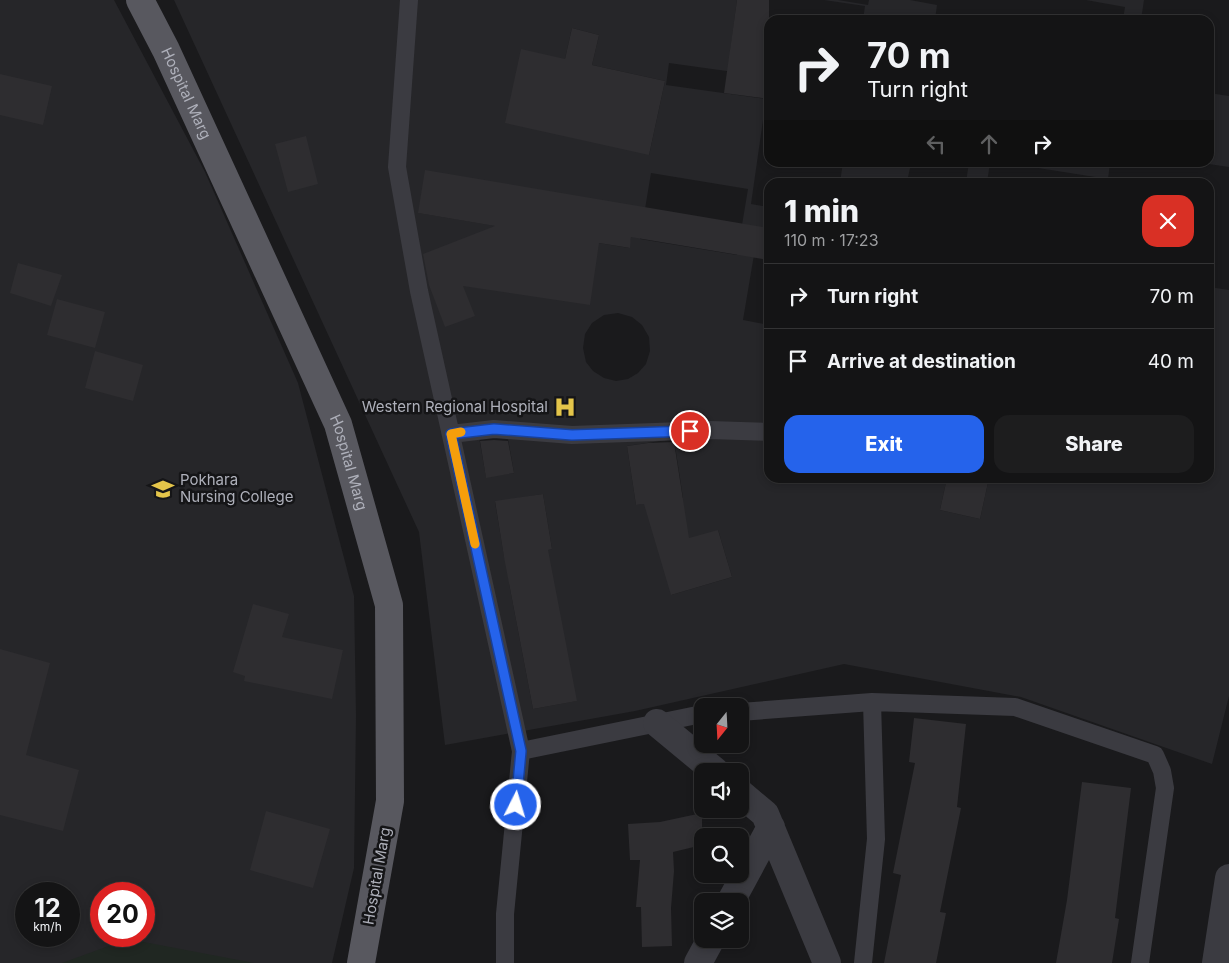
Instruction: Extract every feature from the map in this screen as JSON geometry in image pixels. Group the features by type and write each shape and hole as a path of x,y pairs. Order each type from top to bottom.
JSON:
{"main road":[{"name":"Hospital Marg","path":"140,0 166,50 338,424 389,605 390,801 361,963"}],"street":[{"path":"657,722 706,763"},
{"path":"749,801 765,814 827,963"},
{"path":"735,893 771,827"},
{"path":"1216,963 1229,878"},
{"path":"698,963 706,948"}],"lane":[{"path":"409,0 397,167 419,291 521,751 505,914 505,963"},
{"path":"451,434 494,429 572,435 710,430 764,432"},
{"path":"749,711 872,702 1015,707 1155,755 1162,771 1164,788 1140,963"},
{"path":"863,963 876,839 872,702"},
{"path":"521,751 694,715"}],"shaded area":[{"name":"Pokhara Nursing College","path":"0,0 114,0 205,172 298,383 354,596 356,716 354,868 332,963 0,963"},
{"name":"Western Regional Hospital","path":"174,0 737,0 730,53 748,74 669,63 666,85 764,99 764,113 751,204 764,206 764,238 757,237 743,320 764,324 764,483 946,483 940,510 980,519 988,483 1214,483 1214,288 1229,290 1229,696 1212,764 1021,697 844,664 635,711 445,745 419,532","holes":["572,28 599,35 592,65 665,81 649,155 565,59","651,173 748,189 737,255 640,239","637,206 629,248 419,213","618,313 632,317 642,325 649,337 650,351 646,364 638,373 628,379 616,381 604,378 593,371 586,362 583,348 585,334 592,323 604,315","507,433 514,473 486,477 479,437","674,439 683,498 636,505 627,446","543,494 552,549 504,556 495,502","718,530 732,577 671,595","509,583 576,701 533,709"]},
{"path":"824,0 838,0 868,5 869,0 910,0 937,5 936,15 864,15 865,6"},
{"path":"1086,0 1144,0 1142,15 1124,15 1125,7"},
{"path":"1214,94 1229,96 1229,167 1214,165"},
{"path":"842,167 910,167 908,178 841,178"},
{"path":"968,167 989,167 988,178 967,178"},
{"path":"1032,167 1110,167 1108,178"},
{"path":"155,944 254,963 62,963 106,947 155,947"}],"building":[{"path":"737,0 769,0 769,15 764,15 764,98 724,93"},
{"path":"572,28 599,35 592,65 665,81 649,155 505,123 521,49 565,59"},
{"path":"0,74 52,86 43,125 0,115"},
{"path":"306,136 318,184 288,192 275,144"},
{"path":"425,170 764,227 764,259 631,237 630,248 599,243 590,305 463,286 475,316 445,327 429,285 423,254 495,226 418,213"},
{"path":"18,263 62,275 51,306 10,293"},
{"path":"57,299 105,312 95,348 47,335"},
{"path":"95,351 143,365 133,401 85,388"},
{"path":"480,441 508,441 514,473 486,478"},
{"path":"674,442 689,538 718,530 732,577 671,595 644,504 636,505 627,446"},
{"path":"946,483 988,483 980,519 940,510"},
{"path":"543,494 552,549 548,550 577,701 533,709 495,501"},
{"path":"253,604 289,614 282,637 343,650 332,699 244,681 245,676 233,672"},
{"path":"0,649 50,663 26,755 79,770 63,831 0,815"},
{"path":"914,718 966,724 957,807 961,808 940,912 946,913 936,963 884,963 901,875 893,873 915,763 909,762"},
{"path":"1082,782 1131,788 1115,918 1119,919 1112,963 1056,963 1067,900"},
{"path":"266,811 330,829 313,888 250,870"},
{"path":"694,815 694,818 702,818 702,828 694,828 694,847 673,852 672,946 642,947 641,907 636,907 640,860 630,860 628,824 660,822"}],"slow traffic":[{"path":"461,432 451,434 475,544"}],"place":[{"name":"Western Regional Hospital","path":"565,407"},
{"name":"Pokhara Nursing College","path":"163,489"}],"route":[{"path":"516,805 521,751 451,434 494,429 572,435 690,431"}]}
